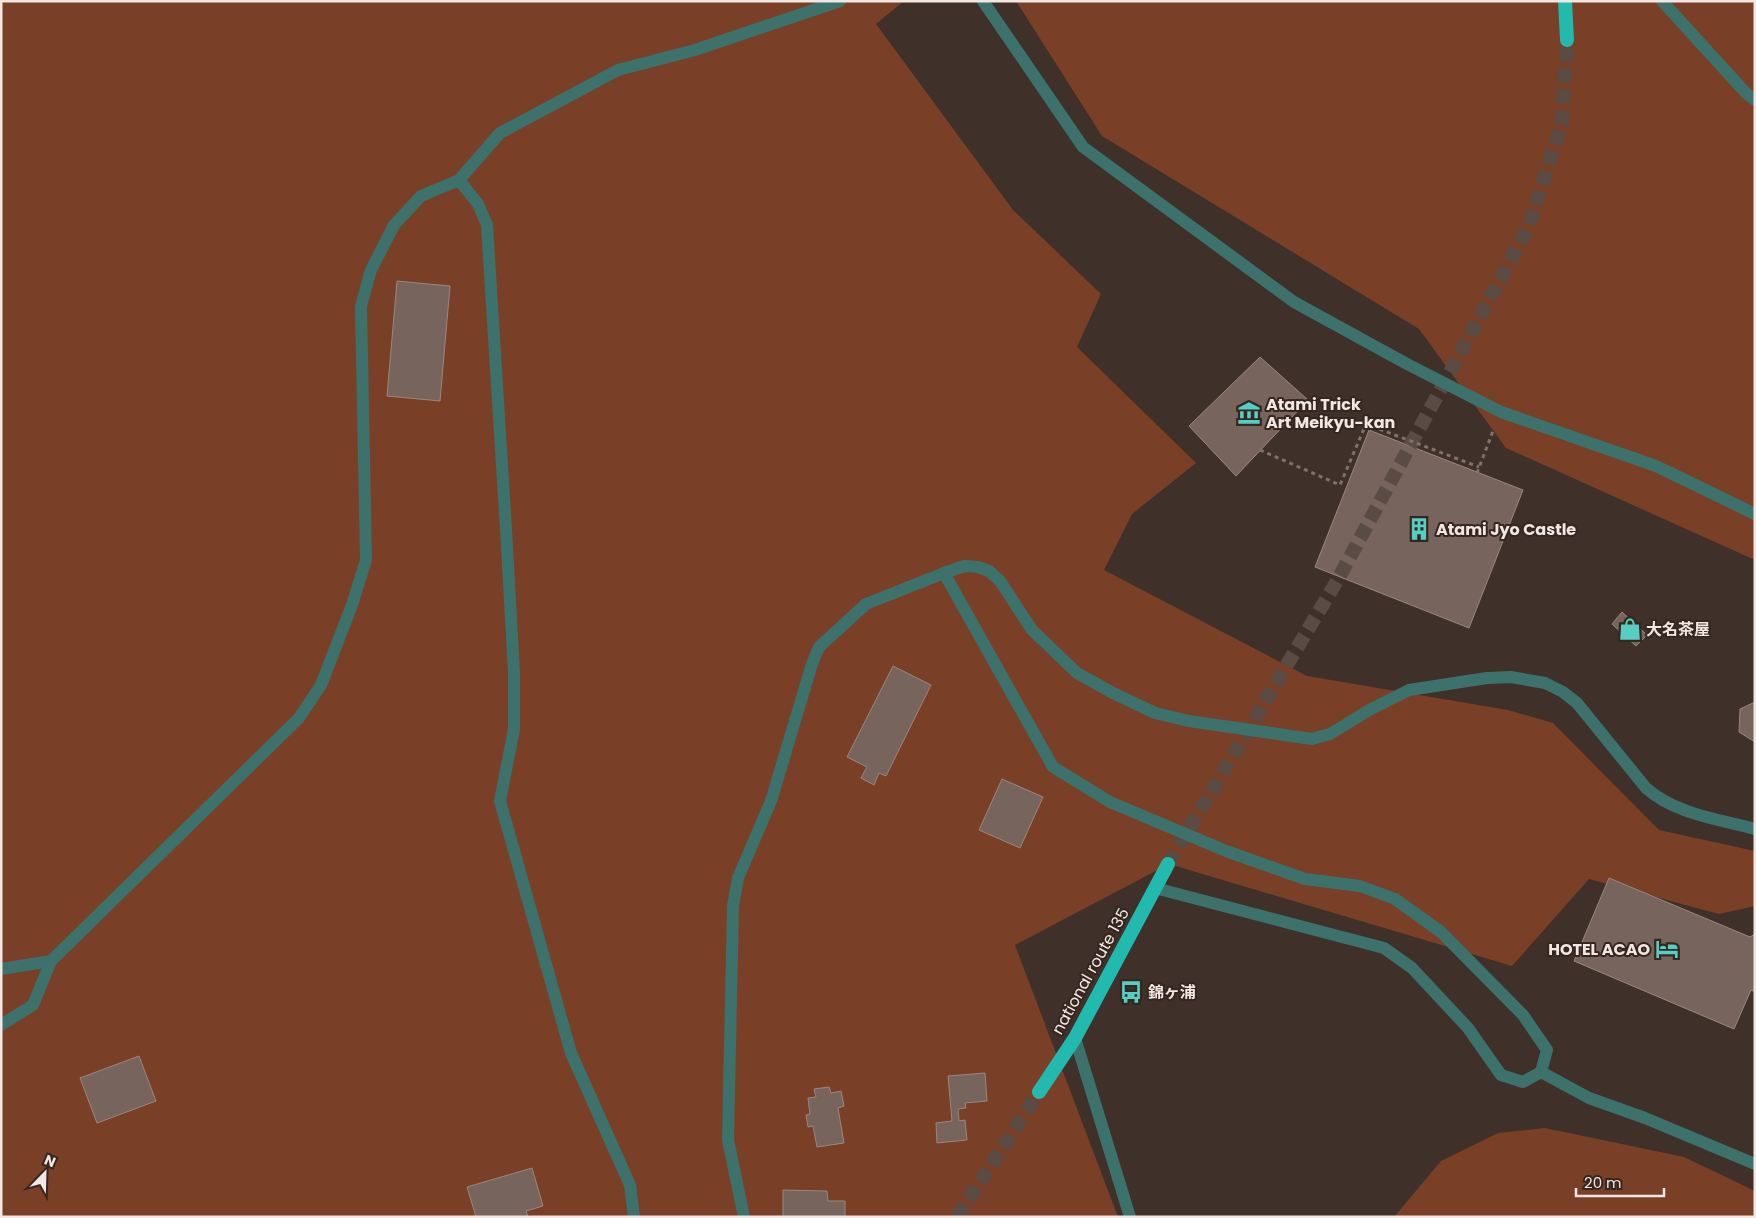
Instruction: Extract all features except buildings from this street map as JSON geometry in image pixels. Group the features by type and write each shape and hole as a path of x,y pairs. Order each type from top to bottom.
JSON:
{"highway":[{"path":"1565,1 1568,40"},
{"name":"national route 135","path":"1039,1092 1075,1038 1168,864"}],"street":[{"path":"1,1024 33,1005 51,961 299,718 321,684 352,605 366,560 361,306 371,270 394,225 421,196 459,180 500,133 618,70 695,50 840,1"},
{"path":"983,1 1083,147 1294,302 1406,364 1501,412 1656,466 1755,514"},
{"path":"1662,1 1746,93 1755,100"},
{"path":"459,180 478,204 487,225 514,673 514,729 500,801 571,1053 630,1185 634,1217"},
{"path":"744,1217 728,1140 733,906 738,878 771,801 812,664 819,647 866,604 944,573 964,566 978,567 989,571 1000,582 1032,630 1077,673 1155,713 1190,721 1312,739 1330,734 1408,690 1503,677 1545,683 1563,692 1577,703 1646,788 1658,798 1677,808 1755,829"},
{"path":"944,573 1053,767 1110,802 1226,850 1306,879 1360,886 1395,899 1441,932 1523,1015 1547,1050 1541,1072 1524,1082 1502,1075 1468,1028 1412,968 1384,948 1155,888"},
{"path":"1,969 51,961"},
{"path":"1075,1038 1130,1217"},
{"path":"1541,1072 1589,1098 1645,1118 1755,1164"}],"path":[{"path":"1477,472 1501,412"},
{"path":"1260,450 1340,485 1366,424 1479,467"}],"shaded area":[{"path":"1,1 904,1 876,24 1013,210 1101,294 1077,347 1196,463 1132,514 1104,570 1307,676 1508,710 1553,723 1659,830 1755,851 1755,906 1719,914 1589,879 1512,966 1169,864 1015,945 1118,1217 1,1217"},
{"path":"1016,1 1755,1 1755,560 1506,448 1419,329 1102,136"},
{"path":"1545,1128 1684,1157 1755,1191 1755,1217 1394,1217 1441,1161 1498,1133"}],"tunnel":[{"path":"1168,864 1337,581 1529,226 1562,123 1567,40"},
{"path":"957,1217 1039,1092"}],"place":[{"name":"Atami Trick Art Meikyu-kan","path":"1249,413"},
{"name":"Atami Jyo Castle","path":"1419,529"},
{"name":"大名茶屋","path":"1630,629"},
{"name":"HOTEL ACAO","path":"1667,949"},
{"name":"錦ヶ浦","path":"1131,992"}]}
